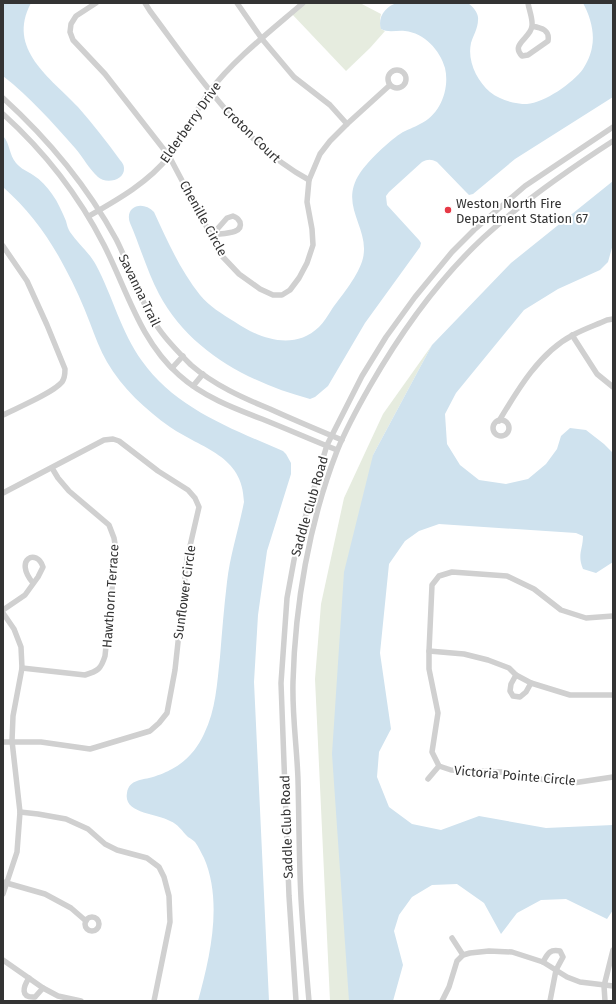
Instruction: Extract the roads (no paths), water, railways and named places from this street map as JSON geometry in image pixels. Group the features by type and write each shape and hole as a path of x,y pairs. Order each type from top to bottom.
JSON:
{"street":[{"name":"Chenille Circle","path":"96,3 76,16 71,24 70,32 73,40 105,74 169,156 222,256 239,274 273,295 282,294 290,290 299,278 307,263 313,245 312,229 307,202 309,180 320,154 330,141 347,124 390,85"},
{"name":"Croton Court","path":"145,3 210,91 233,118 261,145 293,172 309,180"},
{"path":"237,3 262,39 294,77 330,105 347,124"},
{"name":"Elderberry Drive","path":"89,216 142,182 169,156 210,91 228,70 303,3"},
{"path":"528,3 532,26 529,35 520,43 518,48 518,52 522,56 528,55 548,41 548,34 546,30 532,26"},
{"name":"Savanna Trail","path":"3,98 47,142 70,170 99,210 116,239 148,311 159,329 183,356 212,381 249,400 342,440"},
{"name":"Savanna Trail","path":"3,114 37,148 60,175 89,216 122,280 146,335 160,355 179,376 226,405 338,450"},
{"name":"Saddle Club Road","path":"296,1001 289,896 281,683 288,598 294,560 327,445 362,376 386,337 415,297 452,252 474,230 525,186 613,127"},
{"name":"Saddle Club Road","path":"309,1001 301,895 298,779 293,683 296,639 307,556 318,508 338,450 359,405 388,354 413,319 461,260 483,238 532,197 573,167 613,141"},
{"path":"234,216 239,220 240,227 237,231 212,235 228,218 234,216"},
{"path":"3,246 26,281 47,325 65,370 65,376 61,383 53,389 3,415"},
{"path":"499,420 517,391 553,349 572,335 607,320 613,319"},
{"path":"572,335 597,374 613,387"},
{"path":"172,368 183,356"},
{"path":"193,386 203,374"},
{"name":"Sunflower Circle","path":"3,493 104,440 113,439 119,441 158,471 188,490 195,498 199,508 187,559 175,670 167,713 160,723 150,731 90,749 41,742 3,742"},
{"name":"Hawthorn Terrace","path":"22,668 85,675 102,667 105,656 116,550 114,538 109,525 68,491 52,468"},
{"name":"Victoria Pointe Circle","path":"613,616 586,618 560,610 534,589 507,576 452,572 439,576 432,586 429,651 430,670 438,713 432,752 439,766 451,770 502,772 572,783 613,777"},
{"path":"3,894 5,882 17,852 20,812 12,741 13,716 22,668 21,647 14,628 3,611 24,595 33,583"},
{"path":"429,651 464,654 488,660 509,668 516,675 531,683 570,695 613,696"},
{"path":"516,675 511,684 510,691 513,696 520,697 526,692 531,683"},
{"path":"428,779 439,766"},
{"path":"20,812 66,820 88,829 105,844 117,850 147,858 159,867 164,877 169,896 170,922 154,1001"},
{"path":"5,882 45,894 71,908 86,921"},
{"path":"289,896 301,895"},
{"path":"452,938 464,955"},
{"path":"542,962 548,952 554,950 560,951 563,957 556,970 550,1001"},
{"path":"604,1001 604,986 613,950"},
{"path":"442,1001 449,987 457,961 464,955 470,953 489,951 512,952 542,962 567,977 580,982 613,986"},
{"path":"3,960 43,988 58,996 81,1001"},
{"path":"29,978 24,987 24,991 27,996 35,997 43,988"}],"water":[{"path":"3,3 31,3 25,19 24,35 28,48 35,61 78,107 100,133 122,163 124,167 121,176 110,181 98,177 49,119 32,101 3,76"},
{"path":"397,3 468,3 472,6 478,17 477,26 471,43 470,57 477,76 490,92 498,97 512,102 527,104 542,100 558,91 572,80 586,64 590,55 593,36 590,19 583,3 613,3 613,97 515,159 473,194 469,195 437,162 433,160 426,160 422,162 389,192 386,196 387,205 419,240 421,243 420,247 365,323 328,386 315,397 310,399 265,384 244,374 223,362 204,348 187,332 172,314 159,294 130,223 130,212 136,207 145,206 154,212 180,265 200,295 216,310 245,328 266,337 277,340 288,340 299,339 319,327 354,278 363,258 364,247 353,206 352,196 354,185 360,173 373,157 395,137 427,120 438,108 445,93 446,76 443,61 435,49 425,39 412,32 387,31 381,29 381,16 386,9"},
{"path":"3,136 16,163 41,181 54,197 70,232 96,265 128,338 142,361 155,377 171,392 206,415 283,451 291,463 291,474 267,551 258,615 254,682 269,1001 198,1001 207,966 213,930 214,911 210,875 204,858 195,842 173,822 135,809 127,800 128,788 130,785 137,781 165,772 177,766 187,758 198,745 208,725 214,706 217,686 228,572 244,502 242,486 237,474 229,463 219,455 182,435 143,406 127,390 113,372 100,348 85,309 59,257 38,224 3,187"},
{"path":"613,181 613,244 608,262 600,270 558,289 524,310 456,393 445,414 447,444 460,465 479,480 506,484 528,479 546,464 557,449 561,436 570,428 586,430 604,444 613,453 613,562 596,573 583,569 580,556 583,536 576,533 439,524 419,531 405,541 389,564 380,653 391,729 379,752 377,777 389,807 412,824 441,830 479,816 546,828 613,825 613,910 607,919 566,899 541,900 517,913 501,934 484,903 457,884 432,885 412,897 399,915 394,931 403,965 393,1001 349,1001 332,754 344,572 373,455 432,345 511,263"}],"place":[{"name":"Weston North Fire Department Station 67","path":"448,210"}]}
